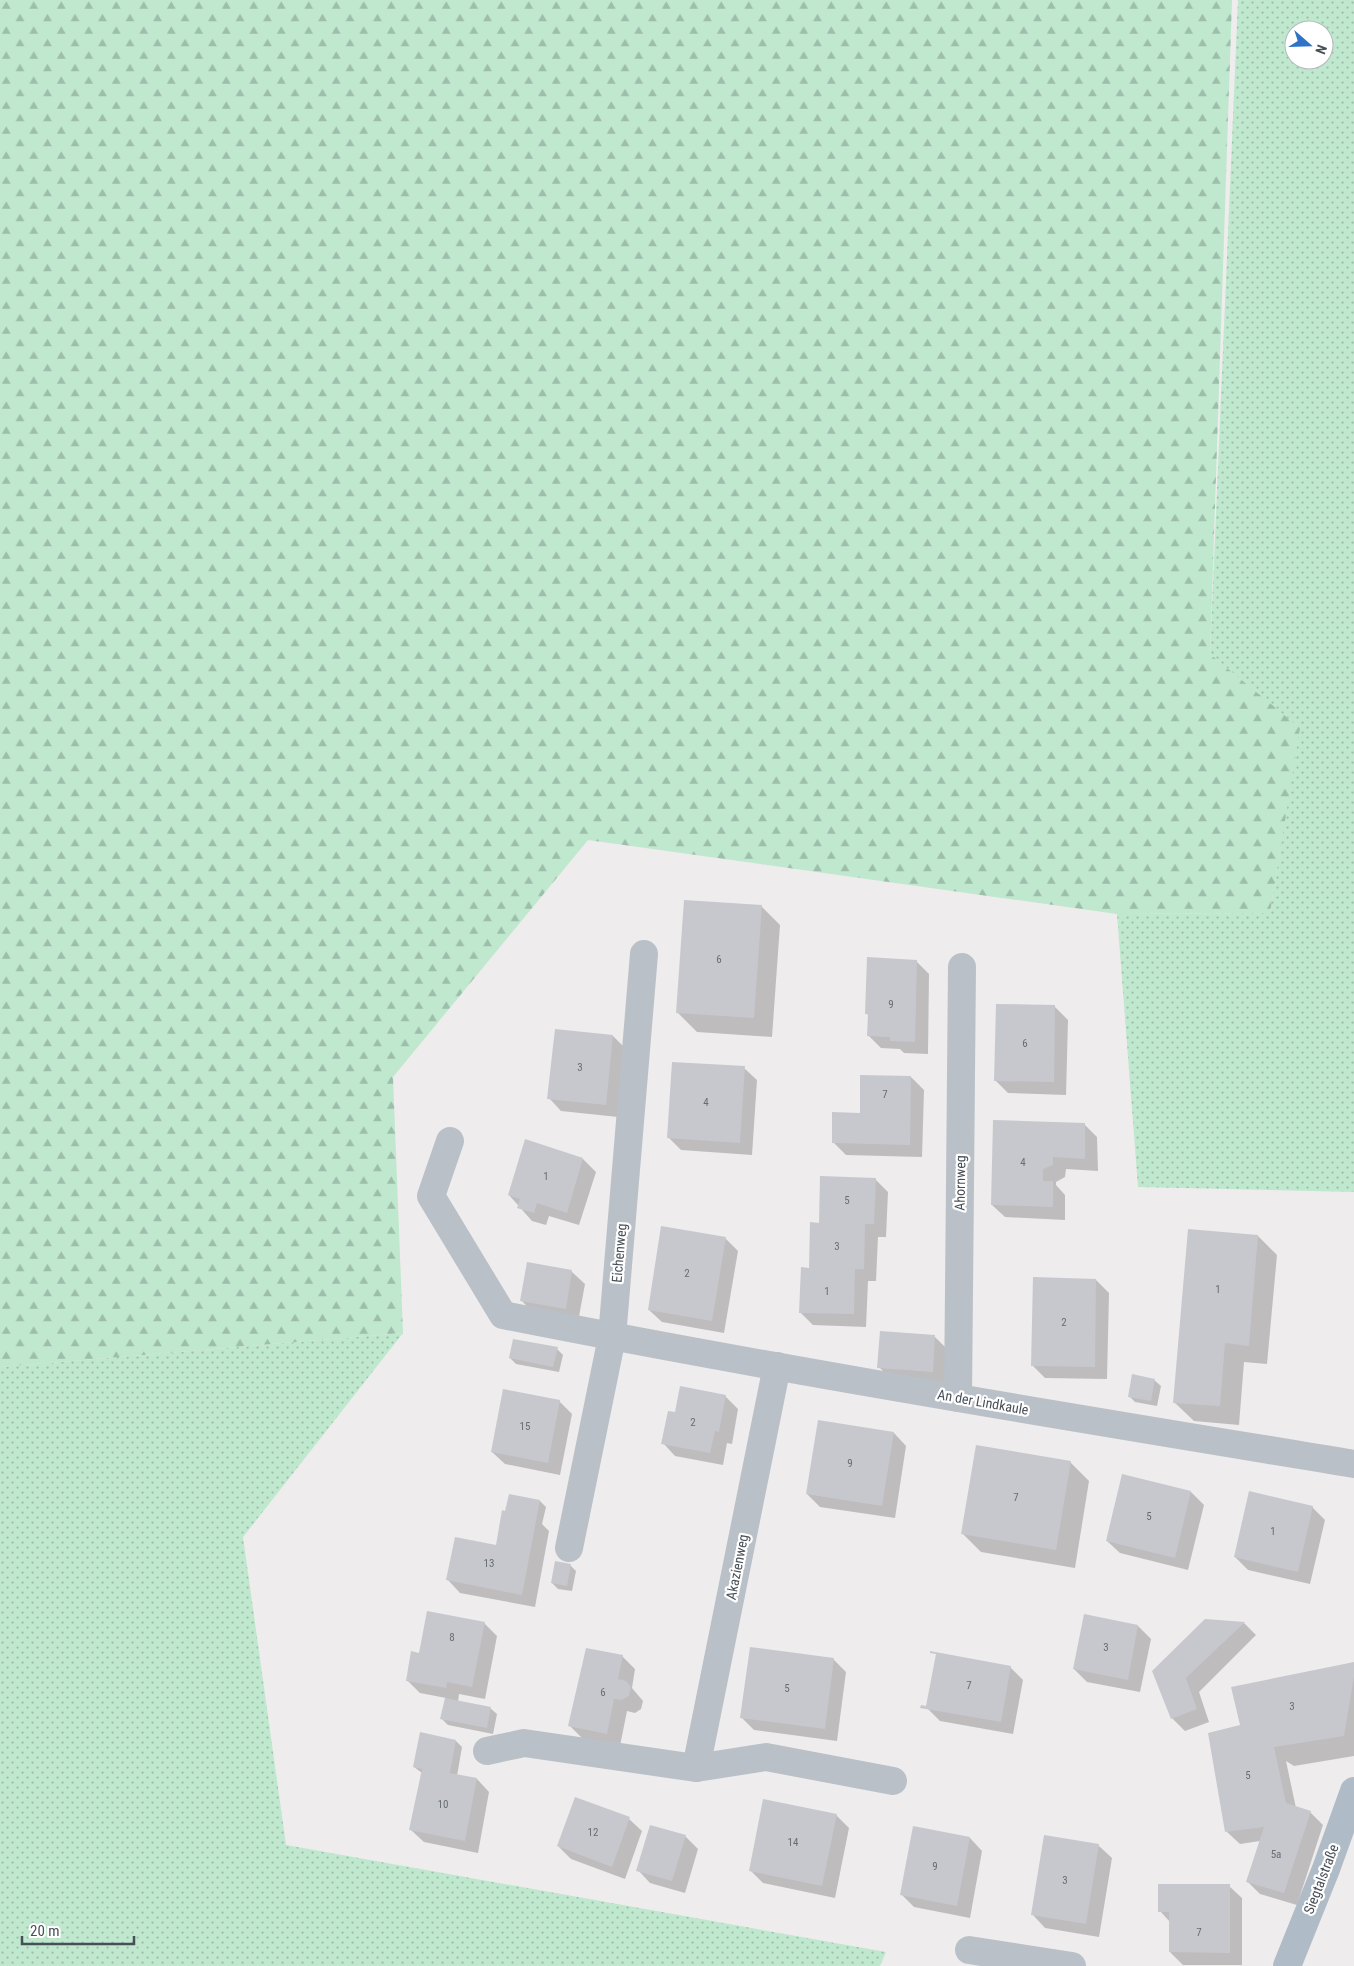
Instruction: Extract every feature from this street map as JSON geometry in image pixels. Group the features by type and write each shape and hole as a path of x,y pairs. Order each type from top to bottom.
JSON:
{"main road":[{"name":"Siegtalstraße","path":"1287,1966 1326,1869 1354,1791"}],"street":[{"name":"Eichenweg","path":"569,1548 612,1337 644,954"},
{"name":"Ahornweg","path":"958,1398 962,967"},
{"name":"An der Lindkaule","path":"450,1142 432,1196 503,1315 612,1337 958,1398 1354,1464"},
{"name":"Akazienweg","path":"696,1768 777,1366"},
{"path":"487,1751 524,1743 696,1768 766,1757 893,1781"},
{"path":"969,1950 1072,1966"}],"green space":[{"path":"0,0 1232,0 1210,654 1300,728 1270,913 1117,914 588,840 393,1077 403,1333 0,1367"},
{"path":"1238,0 1354,0 1354,1192 1138,1187 1117,914 1270,913 1299,728 1210,654"},
{"path":"403,1333 243,1537 286,1845 886,1952 880,1966 0,1966 0,1367"}],"building":[{"path":"684,900 762,905 754,1018 676,1013"},
{"path":"867,957 917,960 915,1042 890,1041 890,1037 867,1036 868,1014 865,1014"},
{"path":"996,1004 1055,1005 1054,1082 994,1081"},
{"path":"555,1029 613,1035 606,1105 547,1099"},
{"path":"672,1062 745,1066 740,1143 667,1138"},
{"path":"860,1075 911,1076 910,1145 832,1143 832,1112 860,1113"},
{"path":"993,1120 1085,1123 1085,1159 1053,1157 1053,1165 1043,1169 1043,1181 1053,1181 1053,1207 991,1205"},
{"path":"525,1139 583,1158 567,1213 537,1203 534,1213 517,1208 520,1199 508,1195"},
{"path":"820,1176 876,1178 874,1224 865,1224 864,1269 855,1269 854,1314 799,1313 801,1267 809,1268 810,1222 819,1223"},
{"path":"661,1226 726,1237 712,1321 648,1310"},
{"path":"1188,1229 1258,1235 1249,1346 1225,1343 1220,1406 1173,1403"},
{"path":"527,1262 572,1270 566,1309 520,1301"},
{"path":"1033,1277 1096,1279 1095,1367 1031,1366"},
{"path":"880,1331 935,1335 933,1372 877,1368"},
{"path":"513,1339 558,1347 553,1367 509,1358"},
{"path":"1132,1374 1155,1379 1151,1401 1128,1397"},
{"path":"680,1386 726,1395 719,1432 715,1431 710,1453 661,1444 668,1411 675,1412"},
{"path":"503,1389 560,1400 548,1463 491,1452"},
{"path":"818,1420 894,1432 882,1506 806,1494"},
{"path":"976,1445 1071,1461 1056,1550 961,1534"},
{"path":"1122,1474 1191,1491 1175,1558 1106,1541"},
{"path":"1249,1491 1313,1506 1298,1572 1234,1557"},
{"path":"509,1494 540,1500 522,1595 446,1580 455,1537 496,1545 502,1510 505,1511"},
{"path":"555,1561 571,1564 567,1586 551,1583"},
{"path":"427,1611 485,1622 472,1687 447,1682 446,1688 406,1681 411,1651 419,1653"},
{"path":"1084,1614 1138,1625 1128,1680 1073,1669"},
{"path":"1205,1619 1245,1622 1186,1678 1197,1709 1171,1719 1152,1671"},
{"path":"750,1647 834,1658 825,1729 740,1718"},
{"path":"586,1648 623,1655 618,1679 626,1681 631,1687 629,1696 622,1700 614,1699 607,1734 568,1726"},
{"path":"930,1651 1011,1666 1001,1722 920,1708 921,1705 926,1706 936,1654 930,1653"},
{"path":"1354,1662 1354,1676 1344,1736 1274,1747 1286,1803 1311,1811 1284,1893 1246,1882 1264,1827 1225,1832 1208,1733 1240,1725 1231,1687"},
{"path":"445,1698 491,1707 487,1728 440,1719"},
{"path":"420,1732 456,1740 450,1773 477,1778 465,1841 409,1830 422,1769 413,1767"},
{"path":"575,1797 630,1817 612,1867 557,1846"},
{"path":"763,1799 837,1814 822,1886 749,1871"},
{"path":"650,1825 686,1835 672,1881 636,1871"},
{"path":"913,1826 970,1837 957,1906 900,1895"},
{"path":"1044,1835 1099,1844 1086,1924 1031,1915"},
{"path":"1158,1884 1230,1884 1230,1953 1169,1952 1169,1912 1158,1912"}]}
